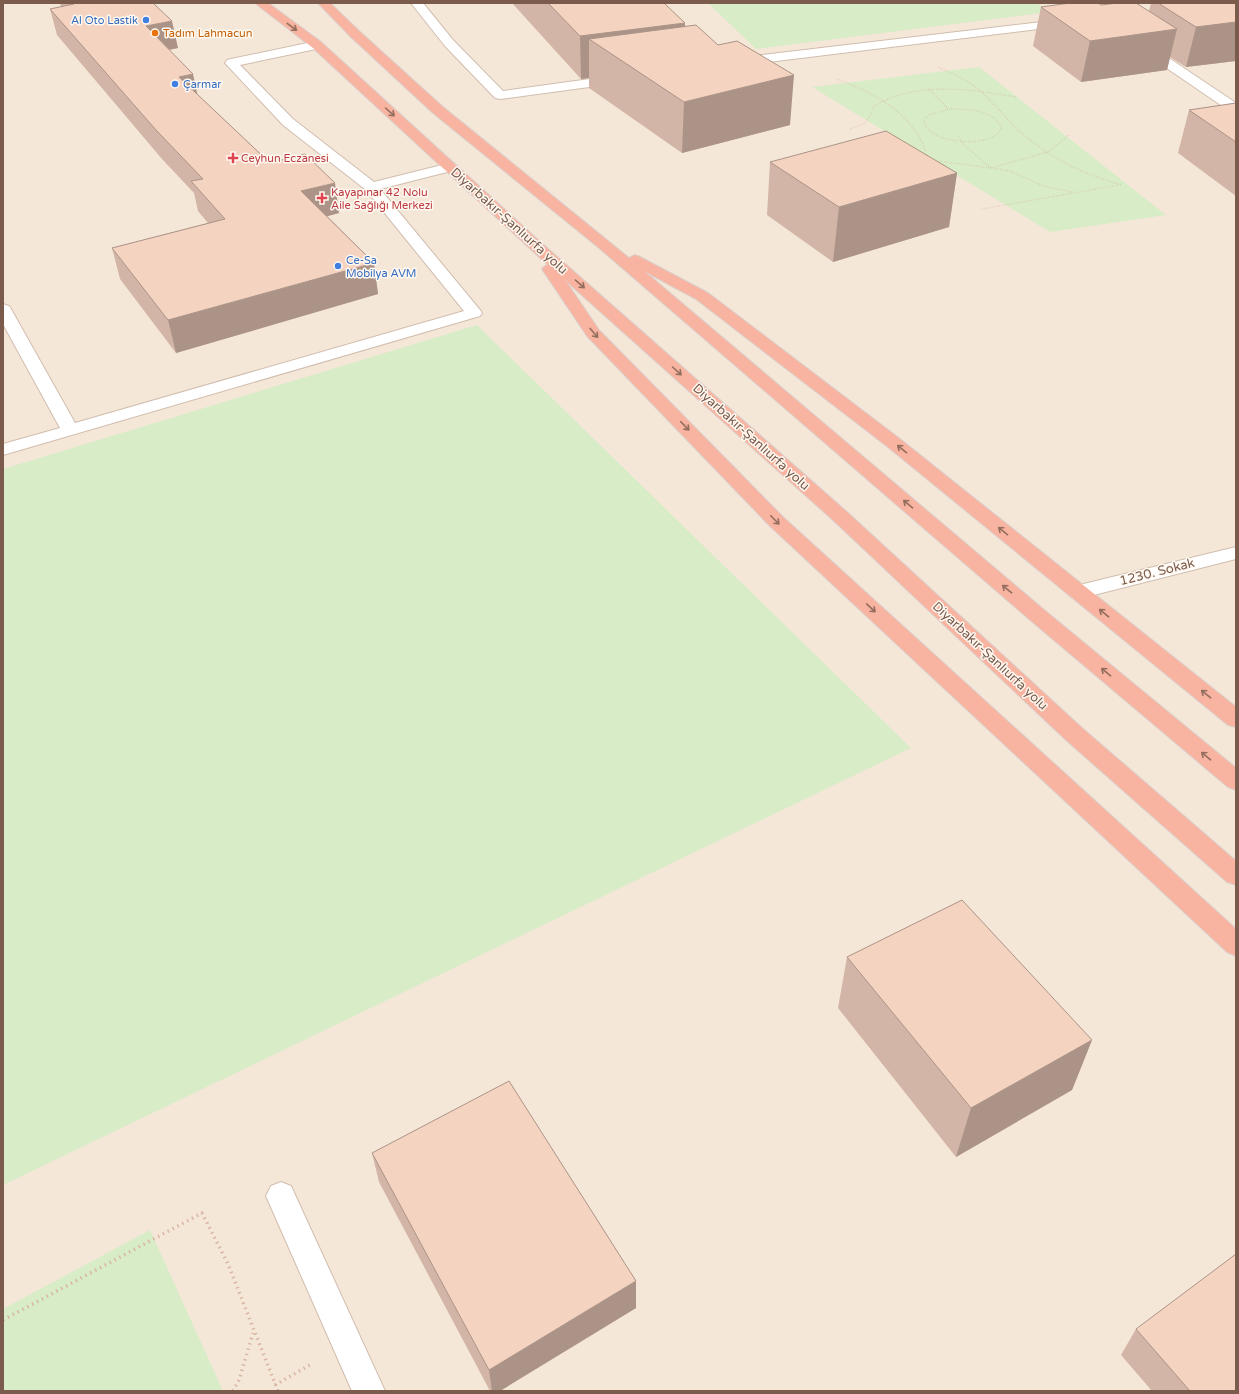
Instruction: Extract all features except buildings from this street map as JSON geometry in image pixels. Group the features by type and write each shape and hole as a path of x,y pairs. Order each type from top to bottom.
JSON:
{"highway":[{"name":"Diyarbakır-Şanlıurfa yolu","path":"262,3 317,45 533,243 840,516 1074,734 1236,875"},
{"path":"324,3 354,34 438,110 603,244 1030,608 1236,781"},
{"path":"533,243 593,333 777,522 1236,945"},
{"path":"603,244 702,296 894,443 1236,719"}],"street":[{"path":"417,3 449,43 500,95 632,77"},
{"path":"725,64 1079,22"},
{"path":"1135,41 1236,109"},
{"path":"3,450 474,313 371,187 288,122 232,63 317,45"},
{"path":"371,187 450,167"},
{"path":"3,309 70,430"},
{"name":"1230. Sokak","path":"1078,592 1236,553"},
{"path":"281,1196 369,1391"}],"path":[{"path":"935,65 969,82 1002,112 1022,134 1065,164 1100,179 1122,185 1074,192 982,209"},
{"path":"836,79 884,101 906,119 921,137 926,152"},
{"path":"850,129 864,124 870,119 874,106 901,94 920,89 979,91 1016,97"},
{"path":"929,89 948,109"},
{"path":"948,109 961,109 980,112 995,118 1001,123 1002,128 1000,134 993,138 961,141 935,135 928,130 924,124 924,119 929,115 948,109"},
{"path":"991,168 1048,152 1069,135"},
{"path":"959,136 961,141 991,168"},
{"path":"939,161 1010,171 1043,186 1074,192"},
{"path":"3,1320 202,1213 228,1264 278,1391"},
{"path":"233,1391 239,1380 254,1332"},
{"path":"275,1385 347,1343"}],"shaded area":[{"path":"3,3 1236,3 1236,1391 3,1391"}],"green space":[{"path":"708,3 1036,3 1049,12 756,49"},
{"path":"979,67 1166,215 1050,232 812,87"},
{"path":"477,325 911,748 3,1185 3,469"},
{"path":"150,1230 223,1391 3,1391 3,1309"}],"place":[{"name":"Al Oto Lastik","path":"146,20"},
{"name":"Tadım Lahmacun","path":"155,33"},
{"name":"Çarmar","path":"175,84"},
{"name":"Ceyhun Eczanesi","path":"233,158"},
{"name":"Kayapınar 42 Nolu Aile Sağlığı Merkezi","path":"322,198"},
{"name":"Ce-Sa Mobilya AVM","path":"338,266"}]}
